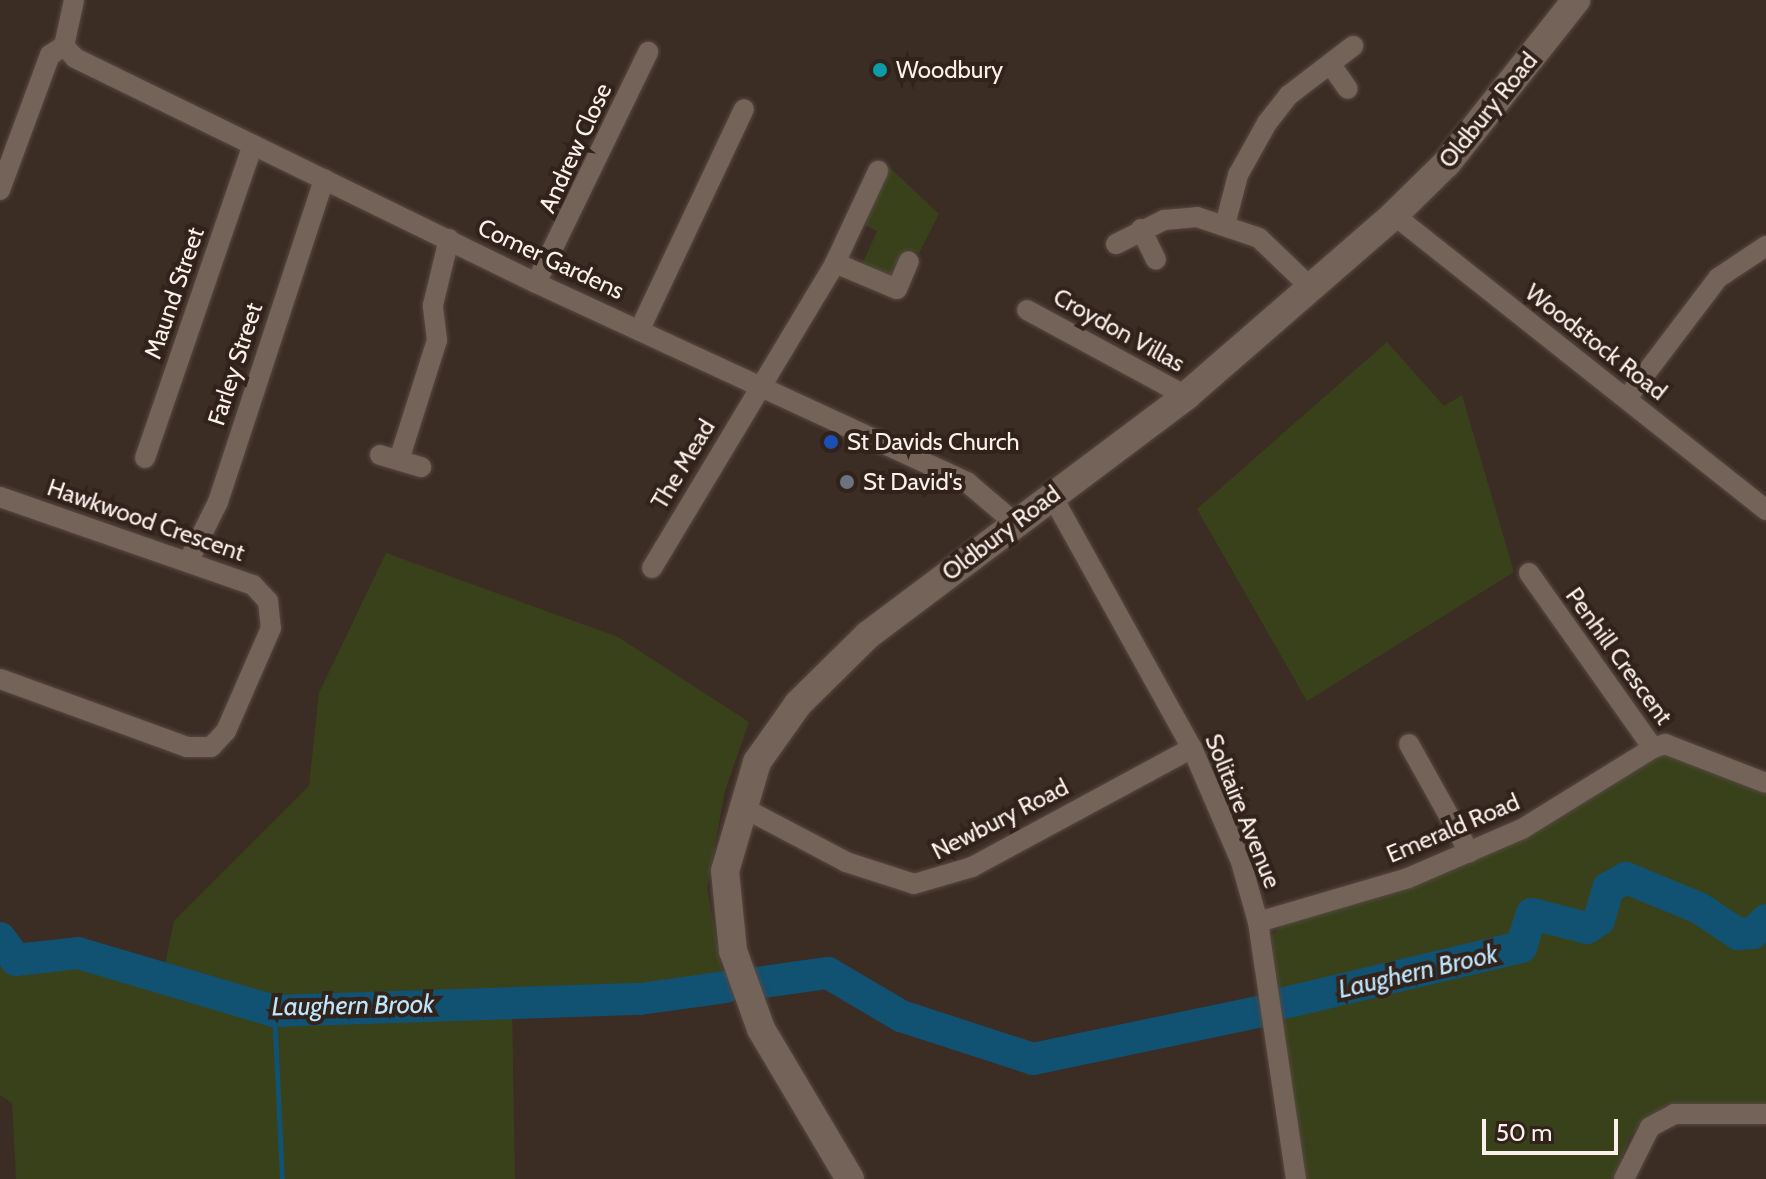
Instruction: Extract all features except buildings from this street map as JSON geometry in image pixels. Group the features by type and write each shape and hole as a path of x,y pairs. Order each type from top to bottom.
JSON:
{"street":[{"path":"1,184 50,55 64,46 74,0"},
{"name":"Oldbury Road","path":"850,1179 761,1029 733,951 725,871 740,806 757,762 798,704 868,635 1051,494 1186,396 1394,215 1447,163 1576,0"},
{"name":"Comer Gardens","path":"64,46 75,58 536,283 968,483 1014,522"},
{"path":"1225,225 1238,175 1267,123 1289,95 1353,46"},
{"name":"Andrew Close","path":"536,283 628,74 648,52"},
{"path":"1331,65 1348,89"},
{"path":"640,329 744,109"},
{"name":"Maund Street","path":"145,458 253,145"},
{"name":"The Mead","path":"652,568 835,263 878,171"},
{"name":"Farley Street","path":"188,562 218,502 324,179"},
{"name":"Woodstock Road","path":"1394,215 1766,510"},
{"path":"1116,244 1141,229 1197,217 1259,238 1309,286"},
{"path":"1141,229 1156,260"},
{"path":"421,467 390,458 437,340 433,305 449,239"},
{"path":"1627,398 1718,278 1766,246"},
{"path":"835,263 897,289 909,261"},
{"name":"Croydon Villas","path":"1027,310 1186,396"},
{"name":"Solitaire Avenue","path":"1051,494 1192,748 1258,922 1296,1179"},
{"name":"Hawkwood Crescent","path":"0,497 253,585 268,601 263,654 211,747 187,747 0,679"},
{"name":"Penhill Crescent","path":"1530,576 1653,748 1665,744 1766,783"},
{"path":"1409,744 1469,852"},
{"name":"Newbury Road","path":"740,806 846,862 914,884 972,867 1192,748"},
{"name":"Emerald Road","path":"1258,922 1469,852 1582,795 1653,748"},
{"path":"1624,1179 1650,1127 1674,1114 1766,1114"}],"green space":[{"path":"889,167 939,214 919,253 908,249 889,279 861,267 877,231 861,223"},
{"path":"1387,342 1444,406 1462,395 1514,572 1307,701 1197,509"},
{"path":"386,553 618,637 749,722 725,791 707,888 725,987 512,1003 515,1179 16,1179 12,1103 0,1095 0,938 16,960 78,953 162,978 174,921 309,786 319,693"},
{"path":"1660,751 1766,794 1766,1107 1647,1119 1630,1136 1614,1179 1305,1179 1271,937 1282,925 1378,897"}],"waterway":[{"name":"Laughern Brook","path":"1284,1003 1521,947 1532,914 1587,928 1599,920 1608,888 1626,878 1699,908 1738,934 1753,933 1766,920"},
{"name":"Laughern Brook","path":"0,938 16,960 78,953 274,1011 640,999 725,987"},
{"name":"Laughern Brook","path":"756,983 828,973 901,1016 1033,1059 1257,1012"},
{"path":"274,1011 282,1179"}],"place":[{"name":"Woodbury","path":"880,70"},
{"name":"St Davids Church","path":"831,442"},
{"name":"St David's","path":"847,482"}]}
